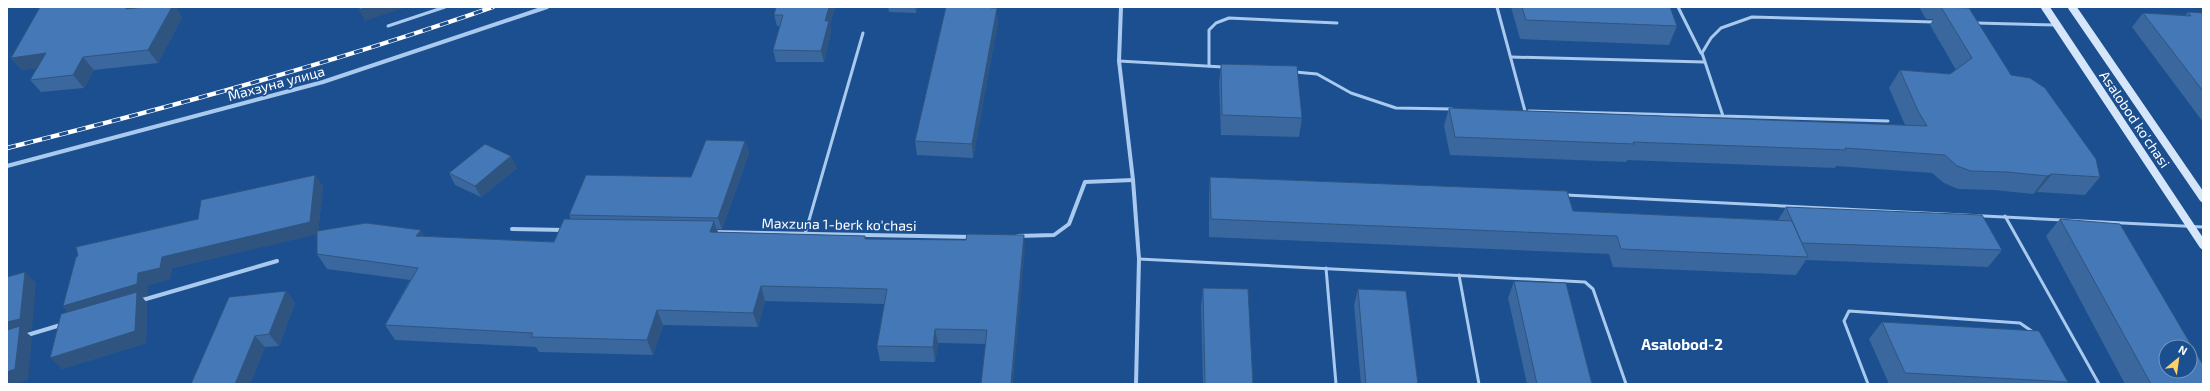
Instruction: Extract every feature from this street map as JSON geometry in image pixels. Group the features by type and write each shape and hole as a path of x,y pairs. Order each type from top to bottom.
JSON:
{"main road":[{"name":"Asalobod ko'chasi","path":"2045,7 2203,245"},
{"name":"Asalobod ko'chasi","path":"2072,7 2203,198"}],"street":[{"name":"Махзуна улица","path":"7,166 323,82 547,7"},
{"path":"1121,7 1119,61 1133,180 1139,259 1136,384"},
{"path":"1009,236 1054,235 1069,224 1085,182 1133,180"},
{"path":"512,229 566,230"},
{"name":"Maxzuna 1-berk ko'chasi","path":"709,232 978,237"},
{"path":"134,303 277,261"},
{"path":"14,338 67,323"}],"lane":[{"path":"388,26 445,7"},
{"path":"1497,7 1525,111"},
{"path":"1678,7 1702,54 1724,116"},
{"path":"1702,54 1707,40 1717,30 1732,22 1752,17 1940,22"},
{"path":"1209,66 1209,30 1216,22 1229,18 1337,23"},
{"path":"1972,23 2058,26"},
{"path":"805,234 863,33"},
{"path":"1510,57 1704,62"},
{"path":"1119,61 1225,67"},
{"path":"1288,71 1317,74 1351,94 1396,108 1457,109"},
{"path":"1518,111 1888,121"},
{"path":"1560,195 2203,227"},
{"path":"2005,216 2099,384"},
{"path":"1139,259 1585,282 1593,289 1626,384"},
{"path":"1326,268 1336,384"},
{"path":"1459,275 1479,384"},
{"path":"1868,384 1844,321 1849,311 2020,323 2036,333"}],"building":[{"path":"40,7 127,7 126,9 172,7 148,50 83,57 73,75 30,80 46,53 11,58"},
{"path":"360,7 367,7 359,10"},
{"path":"776,7 829,7 825,21 829,21 821,51 773,50 783,15 774,15"},
{"path":"946,7 997,8 972,144 915,141"},
{"path":"1522,7 1670,7 1677,26 1526,20"},
{"path":"1941,7 1969,8 2011,75 2030,78 2045,88 2096,159 2100,177 2052,174 2047,176 2007,172 1971,171 1957,166 1945,155 1845,148 1846,150 1455,137 1449,108 1927,126 1918,111 1900,70 1950,74 1972,58"},
{"path":"2188,12 2203,13 2203,91 2143,13 2191,16"},
{"path":"1221,64 1297,66 1302,118 1222,115"},
{"path":"706,140 745,141 718,218 569,215 586,175 691,177"},
{"path":"485,144 511,156 475,186 449,173"},
{"path":"315,175 310,222 162,257 160,268 138,273 137,284 63,306 76,257 78,256 76,247 198,219 201,200"},
{"path":"1210,177 1567,191 1573,211 1792,221 1808,257 1621,249 1617,236 1211,219"},
{"path":"1786,207 1982,215 2002,250 1802,243"},
{"path":"564,219 714,221 710,232 865,236 865,239 966,240 967,234 1024,235 1011,384 981,384 987,330 935,329 933,347 877,346 887,289 761,286 753,313 657,310 647,340 531,337 533,333 385,325 418,268 317,254 317,231 366,223 421,230 416,236 554,242"},
{"path":"2060,219 2120,224 2188,339 2158,339 2158,379 2198,379 2198,357 2203,365 2203,384 2151,384"},
{"path":"25,272 20,319 7,322 7,277"},
{"path":"1514,281 1566,283 1592,384 1537,384"},
{"path":"1203,288 1248,289 1253,384 1205,384"},
{"path":"1358,289 1406,291 1418,384 1366,384"},
{"path":"286,291 269,334 255,336 235,384 191,384 229,297"},
{"path":"137,292 135,331 50,358 61,314"},
{"path":"1882,322 2039,331 2068,382 1905,373"},
{"path":"20,326 15,369 7,372 7,330"}],"railway":[{"path":"7,148 130,117 252,83 373,47 493,7"}],"district":[{"name":"Asalobod-2","path":"1682,344"}]}
